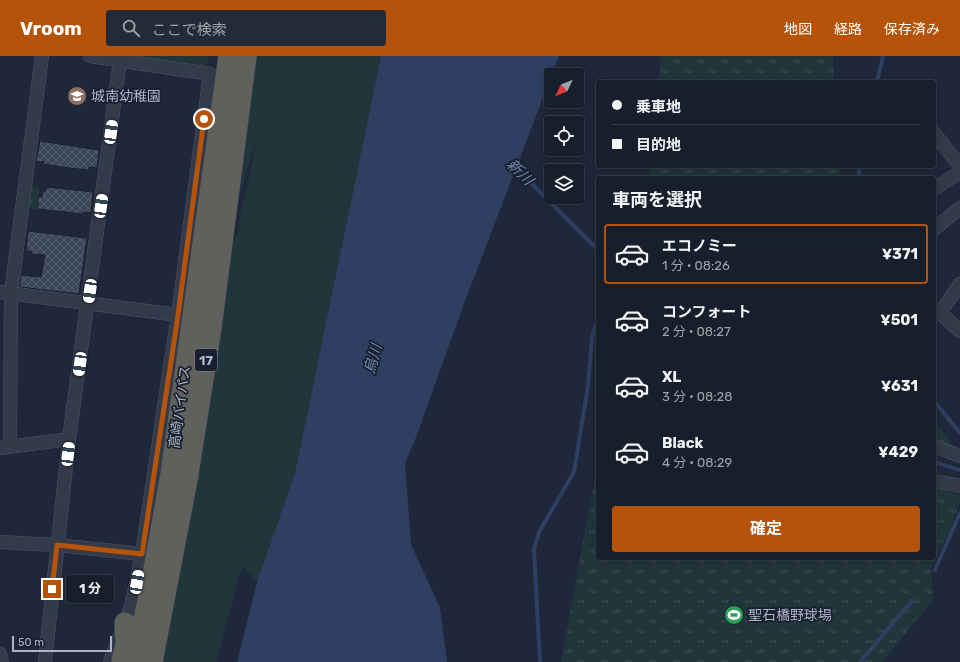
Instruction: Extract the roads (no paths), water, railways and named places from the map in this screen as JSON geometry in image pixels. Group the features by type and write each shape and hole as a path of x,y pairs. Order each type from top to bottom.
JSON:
{"highway":[{"name":"高崎バイパス","path":"134,662 149,596 171,474 229,56"},
{"name":"高崎バイパス","path":"152,662 187,480 211,328 246,56"},
{"path":"121,662 126,645 125,624"}],"street":[{"path":"42,56 5,293 5,448 70,439"},
{"path":"90,56 210,74 178,315 142,554 137,582 125,624 115,645 110,662"},
{"path":"44,662 70,439 120,60"},
{"path":"936,136 960,166"},
{"path":"936,188 960,172"},
{"path":"936,227 960,208"},
{"path":"960,284 940,313 960,331"},
{"path":"5,293 178,315"},
{"path":"936,447 960,456"},
{"path":"936,481 960,486"},
{"path":"0,542 57,545 142,554"},
{"path":"0,654 2,662"}],"water":[{"name":"烏川","path":"381,56 559,56 554,68 544,68 544,95 465,301 415,440 405,463 411,544 440,608 447,662 237,662 257,582 295,473"}],"waterway":[{"path":"877,80 883,56"},
{"name":"新川","path":"512,164 596,248"},
{"path":"858,176 860,168"},
{"path":"540,662 534,550 539,532 574,472 588,386 592,337 596,325"},
{"path":"936,403 960,433"},
{"name":"新川","path":"936,463 960,470"},
{"path":"935,570 960,513"},
{"path":"860,662 912,601"}],"place":[{"name":"城南幼稚園","path":"77,96"},
{"name":"聖石橋野球場","path":"734,615"}]}
